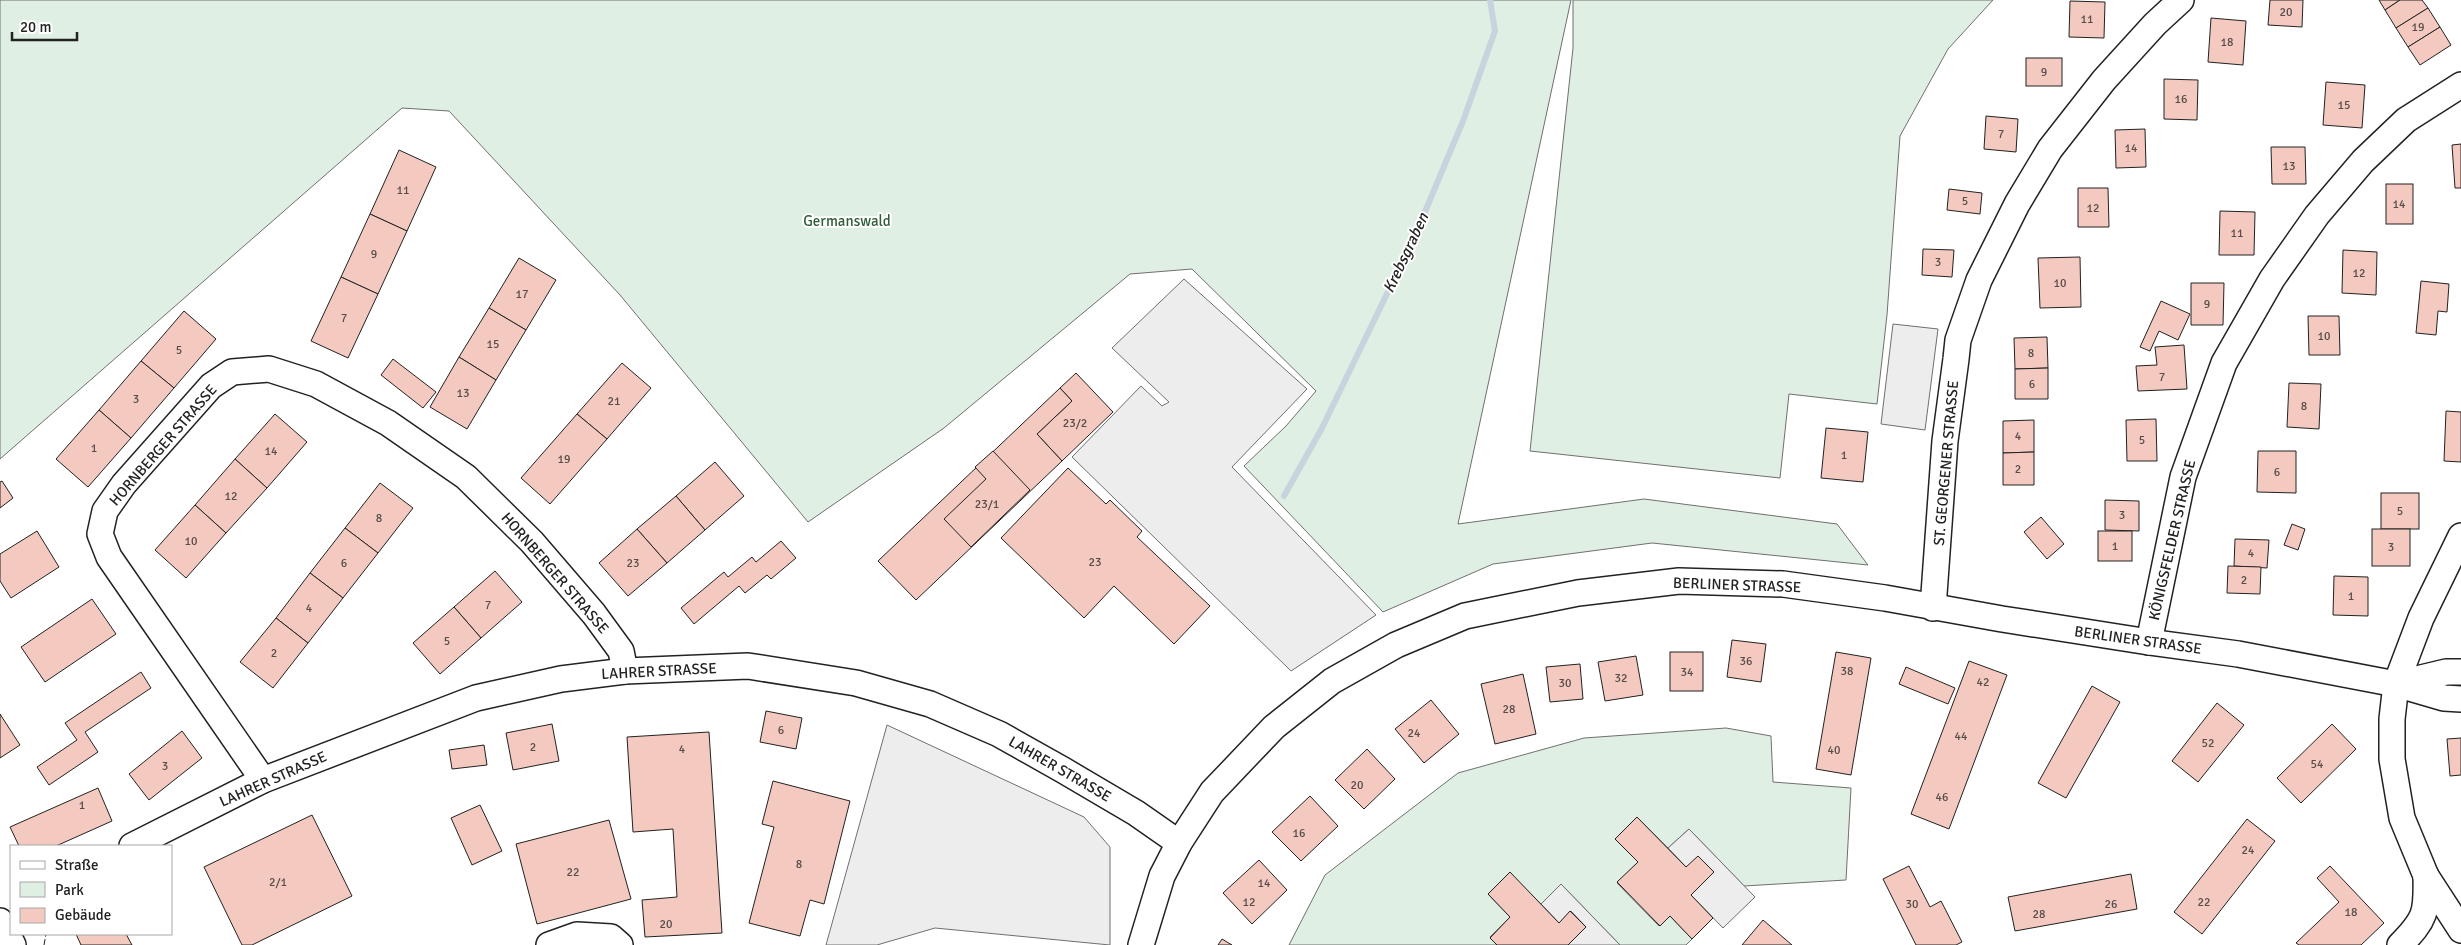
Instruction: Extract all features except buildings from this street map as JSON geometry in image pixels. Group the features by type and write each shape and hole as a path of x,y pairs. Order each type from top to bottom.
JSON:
{"street":[{"name":"ST. GEORGENER STRASSE","path":"1933,608 1945,442 1958,340 1979,280 2017,204 2050,149 2104,80 2155,24 2181,0"},
{"name":"KÖNIGSFELDER STRASSE","path":"2149,642 2183,477 2224,363 2272,279 2317,215 2363,161 2406,120 2461,85"},
{"name":"HORNBERGER STRASSE","path":"263,780 108,557 100,534 105,511 124,484 211,386 232,372 269,369 316,384 388,423 466,477 532,542 594,614 621,651 625,671"},
{"path":"2461,536 2421,618 2396,684 2392,719 2392,759 2402,818 2426,876 2461,930"},
{"name":"BERLINER STRASSE","path":"1141,945 1162,876 1179,843 1212,792 1274,727 1332,681 1396,645 1465,616 1578,593 1679,581 1783,584 1885,598 1933,608 2149,642 2238,654 2396,684 2444,698 2461,699"},
{"name":"LAHRER STRASSE","path":"134,845 263,780 476,698 561,679 625,671 748,666 856,683 930,704 999,734 1055,765 1136,813 1179,843"},
{"name":"BERLINER STRASSE","path":"2396,684 2446,672 2461,672"},
{"path":"2400,945 2424,918 2427,901 2426,876"},
{"path":"0,921 13,945"},
{"path":"549,945 577,935 611,936 620,945"}],"green space":[{"name":"Germanswald","path":"0,0 1571,0 1458,524 1644,499 1837,524 1868,565 1652,543 1493,564 1383,612 1244,466 1286,426 1316,391 1192,269 1130,274 944,428 808,522 620,295 449,111 402,108 0,459"},
{"path":"1573,0 1993,0 1948,49 1900,136 1887,315 1877,404 1789,394 1780,478 1530,451 1573,48"},
{"path":"1726,728 1771,736 1773,782 1851,788 1846,880 1744,886 1689,829 1668,848 1637,817 1616,839 1638,862 1617,883 1659,926 1670,916 1692,939 1686,945 1620,945 1561,884 1541,904 1510,873 1488,894 1510,917 1490,937 1497,945 1289,945 1325,875 1458,773 1584,738"}],"shaded area":[{"path":"1184,279 1307,389 1232,467 1376,615 1291,671 1072,457 1141,386 1162,406 1169,402 1112,348"},
{"path":"1893,324 1938,329 1925,430 1881,424"},
{"path":"887,725 1084,817 1110,847 1110,945 935,928 877,945 826,945"},
{"path":"1689,829 1755,897 1723,928 1691,895 1686,867 1668,848"},
{"path":"1561,884 1620,945 1568,945 1586,927 1571,911 1559,923 1541,904"}],"waterway":[{"name":"Krebsgraben","path":"1284,496 1322,428 1414,238 1463,121 1495,31 1490,0"}],"fence":[{"path":"44,945 46,935"}]}
